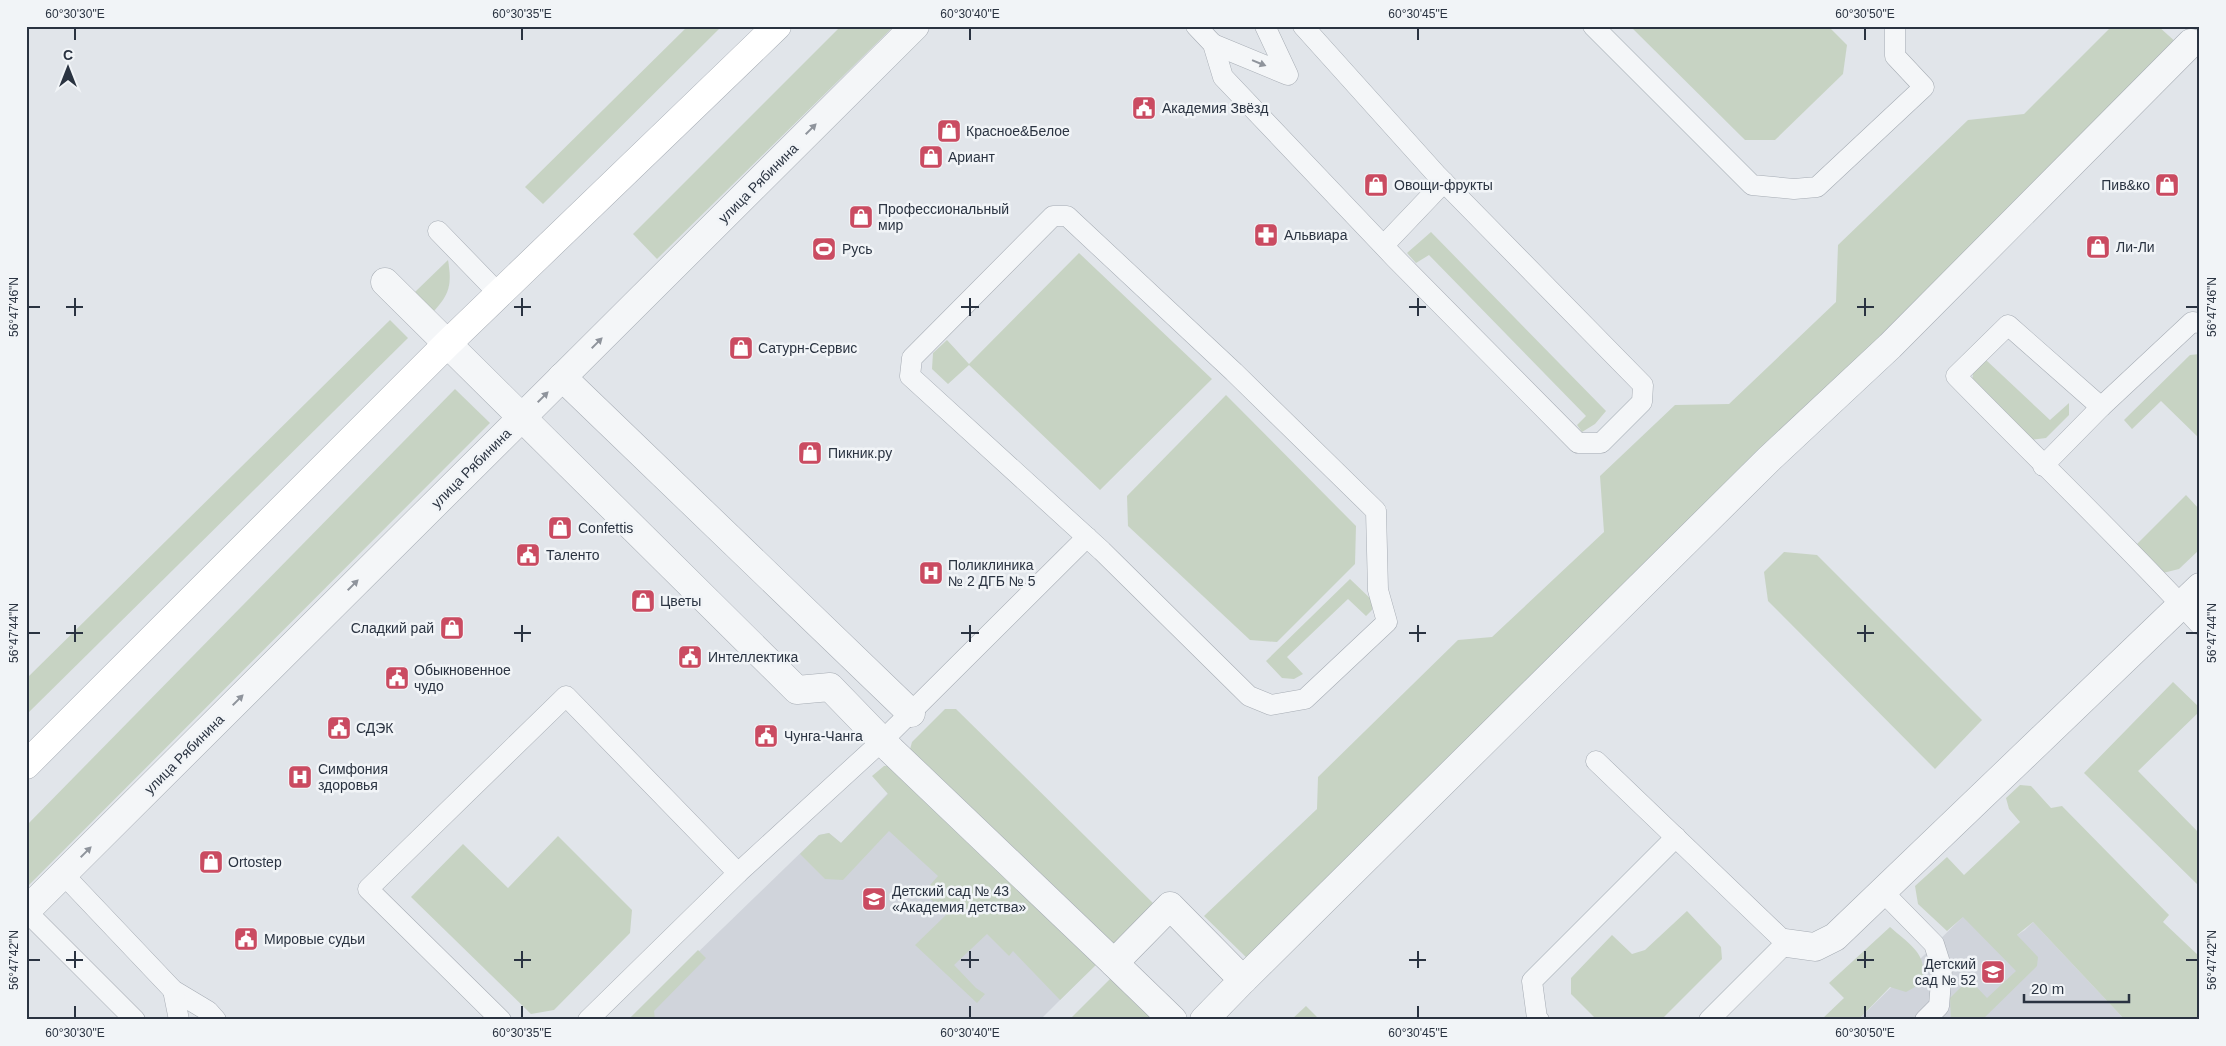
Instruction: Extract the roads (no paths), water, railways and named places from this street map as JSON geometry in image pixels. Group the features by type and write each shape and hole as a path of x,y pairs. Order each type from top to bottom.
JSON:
{"street":[{"path":"26,765 448,344 777,26"},
{"name":"улица Рябинина","path":"26,911 916,26"},
{"path":"1217,1015 1243,980 1735,492 1890,346 2191,43"},
{"path":"385,282 797,690 830,687 882,741 1173,1020"},
{"path":"562,377 911,713"},
{"path":"1786,943 1814,947 1835,937 2190,596"},
{"path":"1114,963 1170,906 1243,980"}],"lane":[{"path":"1196,26 1213,44 1288,75 1265,26"},
{"path":"1213,44 1223,77 1384,245 1394,258 1578,443 1602,443 1625,422 1642,402 1643,384 1444,182 1303,26"},
{"path":"1593,26 1752,185 1794,189 1818,187 1924,87 1896,56 1895,26"},
{"path":"1384,245 1444,182"},
{"path":"1054,216 1067,216 1234,372 1376,511 1378,590 1388,622 1305,699 1271,705 1249,696 1087,537 910,376 912,358 1054,216"},
{"path":"438,231 500,295"},
{"path":"2043,466 2192,322 2200,323"},
{"path":"2101,408 2008,325 1956,376 2043,466 2190,596 2200,625"},
{"path":"588,1020 738,873 911,713 1087,537"},
{"path":"502,1020 368,889 566,696 738,873"},
{"path":"1596,760 1786,943 1709,1020"},
{"path":"1539,1020 1537,1018 1532,981 1676,837"},
{"path":"63,874 173,990 208,1011 216,1020"},
{"path":"1883,892 1934,944 1942,969 1939,1006 1925,1020"},
{"path":"26,911 136,1020"},
{"path":"173,990 179,1020"}],"place":[{"name":"Академия Звёзд","path":"1144,108"},
{"name":"Красное&Белое","path":"949,131"},
{"name":"Ариант","path":"931,157"},
{"name":"Овощи-фрукты","path":"1376,185"},
{"name":"Пив&ко","path":"2167,185"},
{"name":"Профессиональный мир","path":"861,217"},
{"name":"Альвиара","path":"1266,235"},
{"name":"Ли-Ли","path":"2098,247"},
{"name":"Русь","path":"824,249"},
{"name":"Сатурн-Сервис","path":"741,348"},
{"name":"Пикник.ру","path":"810,453"},
{"name":"Confettis","path":"560,528"},
{"name":"Таленто","path":"528,555"},
{"name":"Поликлиника № 2 ДГБ № 5","path":"931,573"},
{"name":"Цветы","path":"643,601"},
{"name":"Сладкий рай","path":"452,628"},
{"name":"Интеллектика","path":"690,657"},
{"name":"Обыкновенное чудо","path":"397,678"},
{"name":"СДЭК","path":"339,728"},
{"name":"Чунга-Чанга","path":"766,736"},
{"name":"Симфония здоровья","path":"300,777"},
{"name":"Ortostep","path":"211,862"},
{"name":"Детский сад № 43 «Академия детства»","path":"874,899"},
{"name":"Мировые судьи","path":"246,939"},
{"name":"Детский сад № 52","path":"1993,972"}]}
